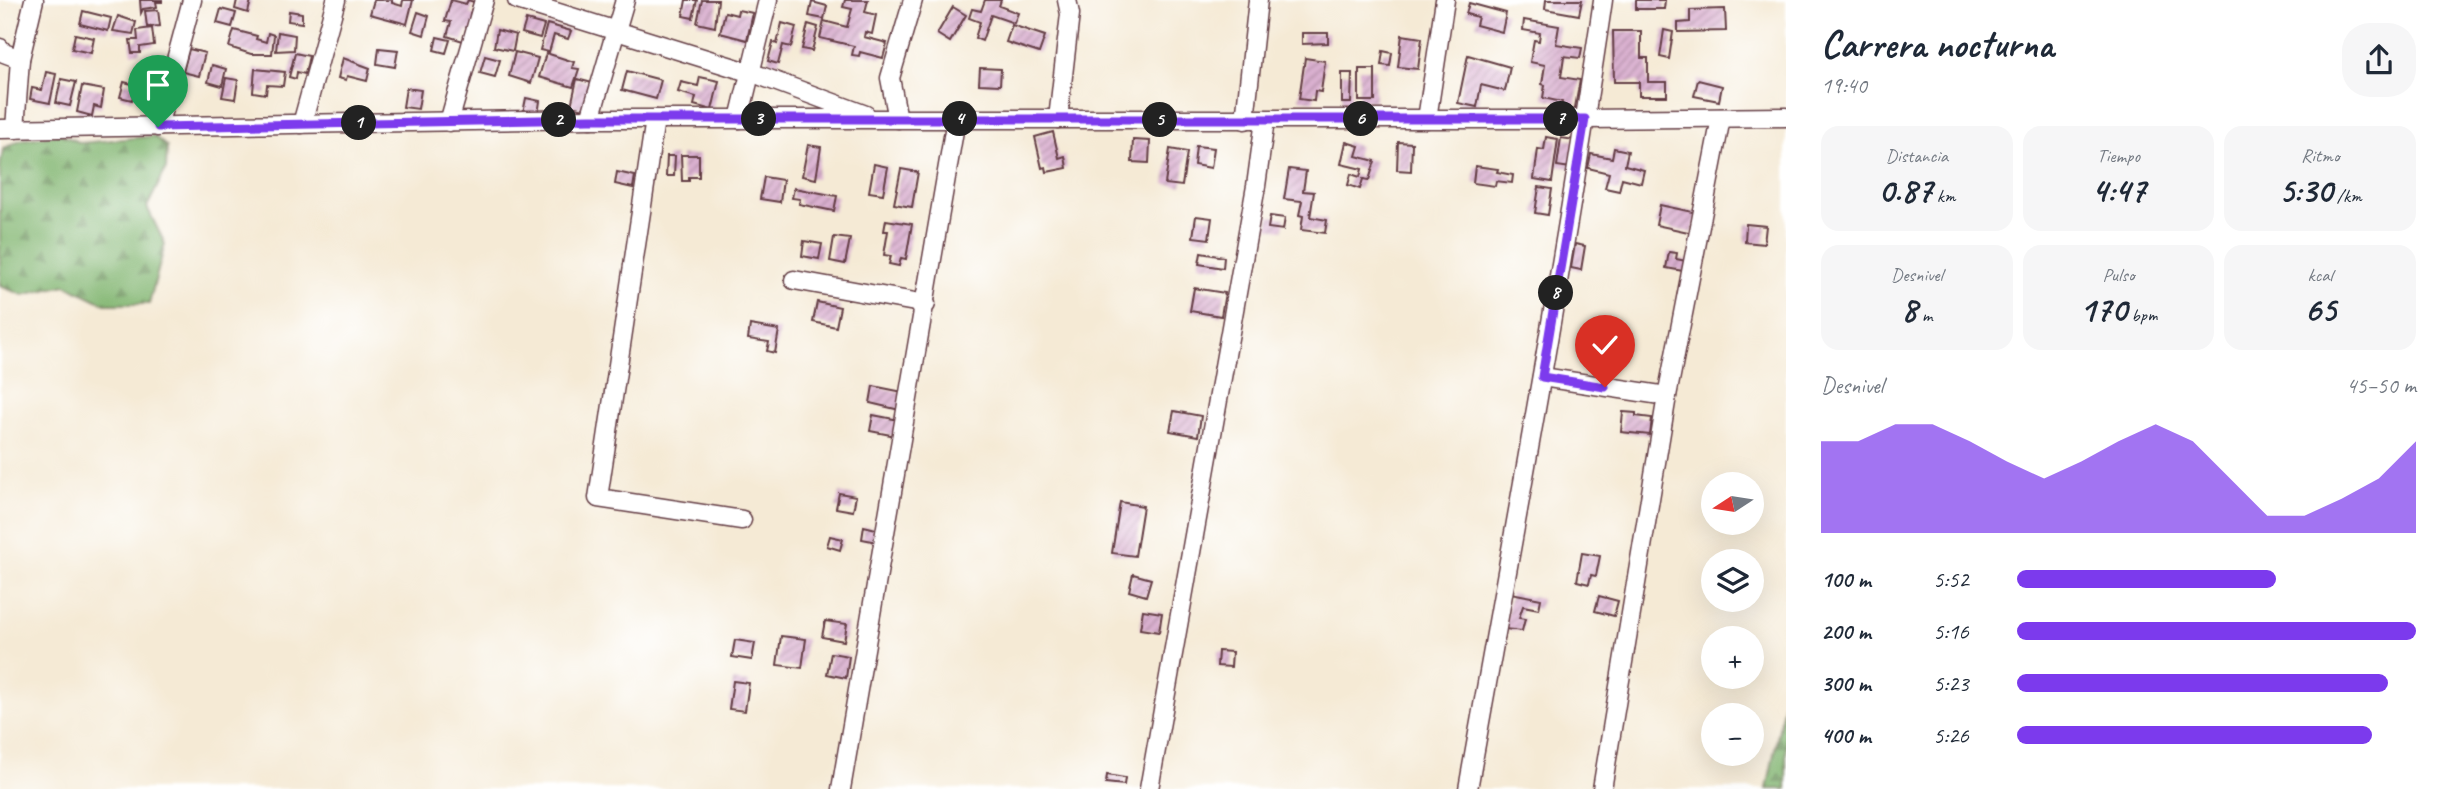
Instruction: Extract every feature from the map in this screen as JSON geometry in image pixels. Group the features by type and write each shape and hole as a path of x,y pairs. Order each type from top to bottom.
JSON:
{"street":[{"path":"34,0 8,129 590,119 1265,120 1786,117"},
{"path":"158,127 192,0"},
{"path":"302,124 336,0"},
{"path":"449,122 484,0"},
{"path":"517,0 750,72 889,119"},
{"path":"590,119 625,0"},
{"path":"739,119 768,0"},
{"path":"889,119 890,78 913,0"},
{"path":"1058,119 1070,14 1067,0"},
{"path":"1245,120 1258,0"},
{"path":"1427,119 1445,0"},
{"path":"1468,789 1542,377 1603,0"},
{"path":"0,48 4,53 20,59"},
{"path":"1601,789 1667,396 1721,118"},
{"path":"655,119 598,498 742,520"},
{"path":"841,789 957,119"},
{"path":"1149,789 1254,200 1265,120"},
{"path":"794,280 926,304"},
{"path":"1542,377 1667,396"}],"green space":[{"path":"60,134 81,143 154,136 167,147 166,169 147,207 165,244 149,304 105,304 66,285 23,295 0,286 0,168 3,149 20,140"},
{"path":"1786,693 1786,789 1767,789"}],"building":[{"path":"140,0 162,2 156,2 157,7 143,9 141,13"},
{"path":"237,0 251,0 248,13 235,9"},
{"path":"374,0 392,0 392,3 402,6 403,0 413,0 407,24 370,14"},
{"path":"451,0 466,4 468,0 474,2 470,14 478,16 473,33 466,31 463,41 447,36 451,22 445,21"},
{"path":"686,0 697,0 693,18 683,16"},
{"path":"702,0 718,0 715,27 697,23"},
{"path":"845,0 868,0 865,12 876,15 872,34 865,32 864,37 887,43 883,58 860,52 859,56 852,55 854,46 820,38 824,21 847,27 852,9 843,7"},
{"path":"985,0 1001,0 999,6 1018,13 1014,23 991,15 982,41 975,38 980,22 969,18 972,9 981,11"},
{"path":"1546,0 1582,0 1579,15 1545,9"},
{"path":"1636,0 1665,0 1664,9 1636,9"},
{"path":"812,2 827,6 824,19 809,16"},
{"path":"1469,3 1506,13 1502,32 1476,25 1478,17 1466,14"},
{"path":"953,7 966,15 950,42 937,34"},
{"path":"221,9 236,13 232,27 217,23"},
{"path":"1725,9 1726,31 1678,32 1678,23 1690,22 1690,10"},
{"path":"158,10 160,26 147,27 145,11"},
{"path":"738,10 753,13 747,40 720,33 725,12 737,15"},
{"path":"83,11 111,18 108,31 80,24"},
{"path":"289,11 302,13 302,23 288,21"},
{"path":"418,12 429,16 424,35 412,31"},
{"path":"118,16 136,22 133,34 113,31"},
{"path":"526,20 544,25 540,38 522,33"},
{"path":"1524,20 1559,26 1556,44 1582,48 1580,58 1564,56 1561,77 1580,80 1574,113 1561,110 1562,102 1543,98 1545,65 1530,62 1534,40 1539,41 1540,33 1523,30"},
{"path":"782,23 796,27 791,47 783,45 778,64 768,61 773,42 777,44"},
{"path":"547,24 571,31 568,39 554,35 549,52 540,50"},
{"path":"808,24 818,27 812,51 802,49"},
{"path":"1012,25 1045,36 1039,53 1006,42"},
{"path":"152,28 154,45 140,47 140,53 132,53 130,40 138,40 137,30"},
{"path":"234,30 257,36 256,39 266,42 268,33 274,35 272,54 251,54 229,47"},
{"path":"497,30 516,35 513,51 494,47"},
{"path":"1664,30 1673,32 1669,59 1660,57"},
{"path":"1613,31 1641,31 1641,58 1648,58 1648,82 1667,82 1667,96 1639,96 1639,82 1614,82"},
{"path":"278,32 295,35 294,50 276,51"},
{"path":"1302,33 1328,33 1328,43 1302,44"},
{"path":"75,34 94,38 91,53 72,49"},
{"path":"1402,35 1422,38 1418,69 1398,67"},
{"path":"437,37 450,40 446,53 434,50"},
{"path":"379,48 398,50 395,67 377,64"},
{"path":"189,49 205,53 199,76 183,72"},
{"path":"1383,51 1392,53 1390,66 1381,65"},
{"path":"515,52 538,58 531,83 509,76"},
{"path":"295,53 309,56 305,74 297,72 296,79 289,77"},
{"path":"546,53 574,62 572,68 579,69 573,87 539,77"},
{"path":"1468,55 1510,67 1505,91 1481,85 1477,107 1458,103"},
{"path":"485,56 500,60 495,77 480,73"},
{"path":"343,58 370,68 367,81 347,76 346,80 338,78"},
{"path":"1305,58 1325,61 1321,92 1315,91 1314,101 1299,99"},
{"path":"212,65 226,69 222,86 208,82"},
{"path":"980,68 1001,69 1000,85 979,84"},
{"path":"255,69 285,72 283,86 267,85 266,94 253,92"},
{"path":"1359,69 1375,69 1375,101 1359,101"},
{"path":"627,71 661,80 656,99 622,90"},
{"path":"46,72 56,74 50,103 30,99 32,88 42,90"},
{"path":"1342,73 1352,73 1351,103 1342,103"},
{"path":"147,74 159,78 149,103 138,98"},
{"path":"700,77 719,81 712,110 694,105 696,97 678,92 681,82 698,86"},
{"path":"226,78 238,80 235,99 222,97"},
{"path":"61,79 76,82 70,106 56,103"},
{"path":"577,79 596,84 590,110 571,106"},
{"path":"1698,80 1722,86 1719,101 1694,96"},
{"path":"124,82 136,85 132,100 120,97"},
{"path":"82,86 104,90 101,108 94,106 92,116 77,112"},
{"path":"406,88 421,90 418,109 403,107"},
{"path":"526,98 540,101 538,115 523,113"},
{"path":"1053,132 1059,158 1065,156 1067,168 1047,172 1046,167 1042,168 1035,137"},
{"path":"1546,137 1558,139 1552,182 1534,179 1538,149 1544,150"},
{"path":"1561,138 1575,140 1571,168 1557,166"},
{"path":"1133,140 1150,141 1149,163 1132,162"},
{"path":"1346,142 1359,146 1356,156 1375,161 1369,180 1363,179 1360,189 1348,185 1351,174 1360,177 1362,169 1341,164"},
{"path":"1398,142 1412,143 1411,171 1397,170"},
{"path":"808,145 821,147 816,179 802,176"},
{"path":"1196,146 1214,148 1211,168 1194,165"},
{"path":"1614,148 1628,151 1625,165 1644,170 1641,183 1622,178 1619,191 1605,188 1609,173 1588,168 1591,154 1612,158"},
{"path":"1170,149 1187,152 1182,186 1165,184"},
{"path":"681,155 699,155 699,177 689,177 689,181 682,181"},
{"path":"667,156 675,156 674,176 666,176"},
{"path":"874,164 888,167 883,194 869,192"},
{"path":"1475,166 1498,169 1497,172 1513,175 1512,183 1496,181 1495,186 1473,183"},
{"path":"901,169 918,172 912,207 894,204"},
{"path":"1289,169 1306,171 1303,191 1314,192 1310,217 1327,220 1325,233 1301,230 1303,216 1299,215 1302,201 1284,199"},
{"path":"617,172 635,176 633,188 615,184"},
{"path":"764,177 783,180 780,202 760,199"},
{"path":"1539,187 1552,189 1548,215 1535,213"},
{"path":"794,188 837,196 834,211 799,204 800,199 792,198"},
{"path":"1660,205 1697,213 1693,233 1656,225"},
{"path":"1196,216 1212,218 1209,239 1193,237"},
{"path":"1270,216 1285,218 1283,230 1268,228"},
{"path":"886,220 912,224 906,259 901,258 899,266 889,264 891,256 884,255 888,231 884,231"},
{"path":"1746,224 1766,226 1764,244 1745,242"},
{"path":"834,237 850,239 845,264 830,261"},
{"path":"804,241 822,244 819,259 802,256"},
{"path":"1575,244 1585,246 1581,270 1571,268"},
{"path":"1669,252 1677,253 1676,259 1691,262 1689,272 1666,268"},
{"path":"1201,253 1224,257 1223,268 1199,264"},
{"path":"1194,288 1225,293 1221,316 1190,311"},
{"path":"817,302 840,307 836,327 813,322"},
{"path":"750,325 779,330 775,353 767,351 769,342 748,339"},
{"path":"873,386 908,393 904,411 870,403"},
{"path":"1174,411 1201,416 1198,436 1170,431"},
{"path":"1623,412 1652,418 1650,435 1621,432"},
{"path":"873,415 899,420 896,436 870,431"},
{"path":"839,493 856,496 853,511 836,508"},
{"path":"1120,502 1143,506 1135,556 1112,553"},
{"path":"864,526 880,530 878,542 862,539"},
{"path":"830,536 843,539 840,550 827,546"},
{"path":"1582,553 1600,556 1596,576 1591,575 1589,584 1577,581"},
{"path":"1133,574 1151,579 1146,596 1129,591"},
{"path":"1511,593 1541,599 1539,609 1523,606 1519,618 1525,619 1522,631 1504,629"},
{"path":"1599,596 1618,601 1614,616 1595,611"},
{"path":"1143,610 1162,613 1159,632 1140,629"},
{"path":"825,621 847,624 844,641 822,637"},
{"path":"781,636 806,639 802,668 777,665"},
{"path":"735,640 755,643 752,660 732,657"},
{"path":"1218,651 1232,652 1231,667 1217,666"},
{"path":"831,653 849,656 846,678 827,674"},
{"path":"733,681 749,683 745,711 729,709"},
{"path":"1107,775 1125,778 1124,785 1106,783"}],"route":[{"path":"158,127 590,119 1585,119 1542,377 1605,387"}]}
